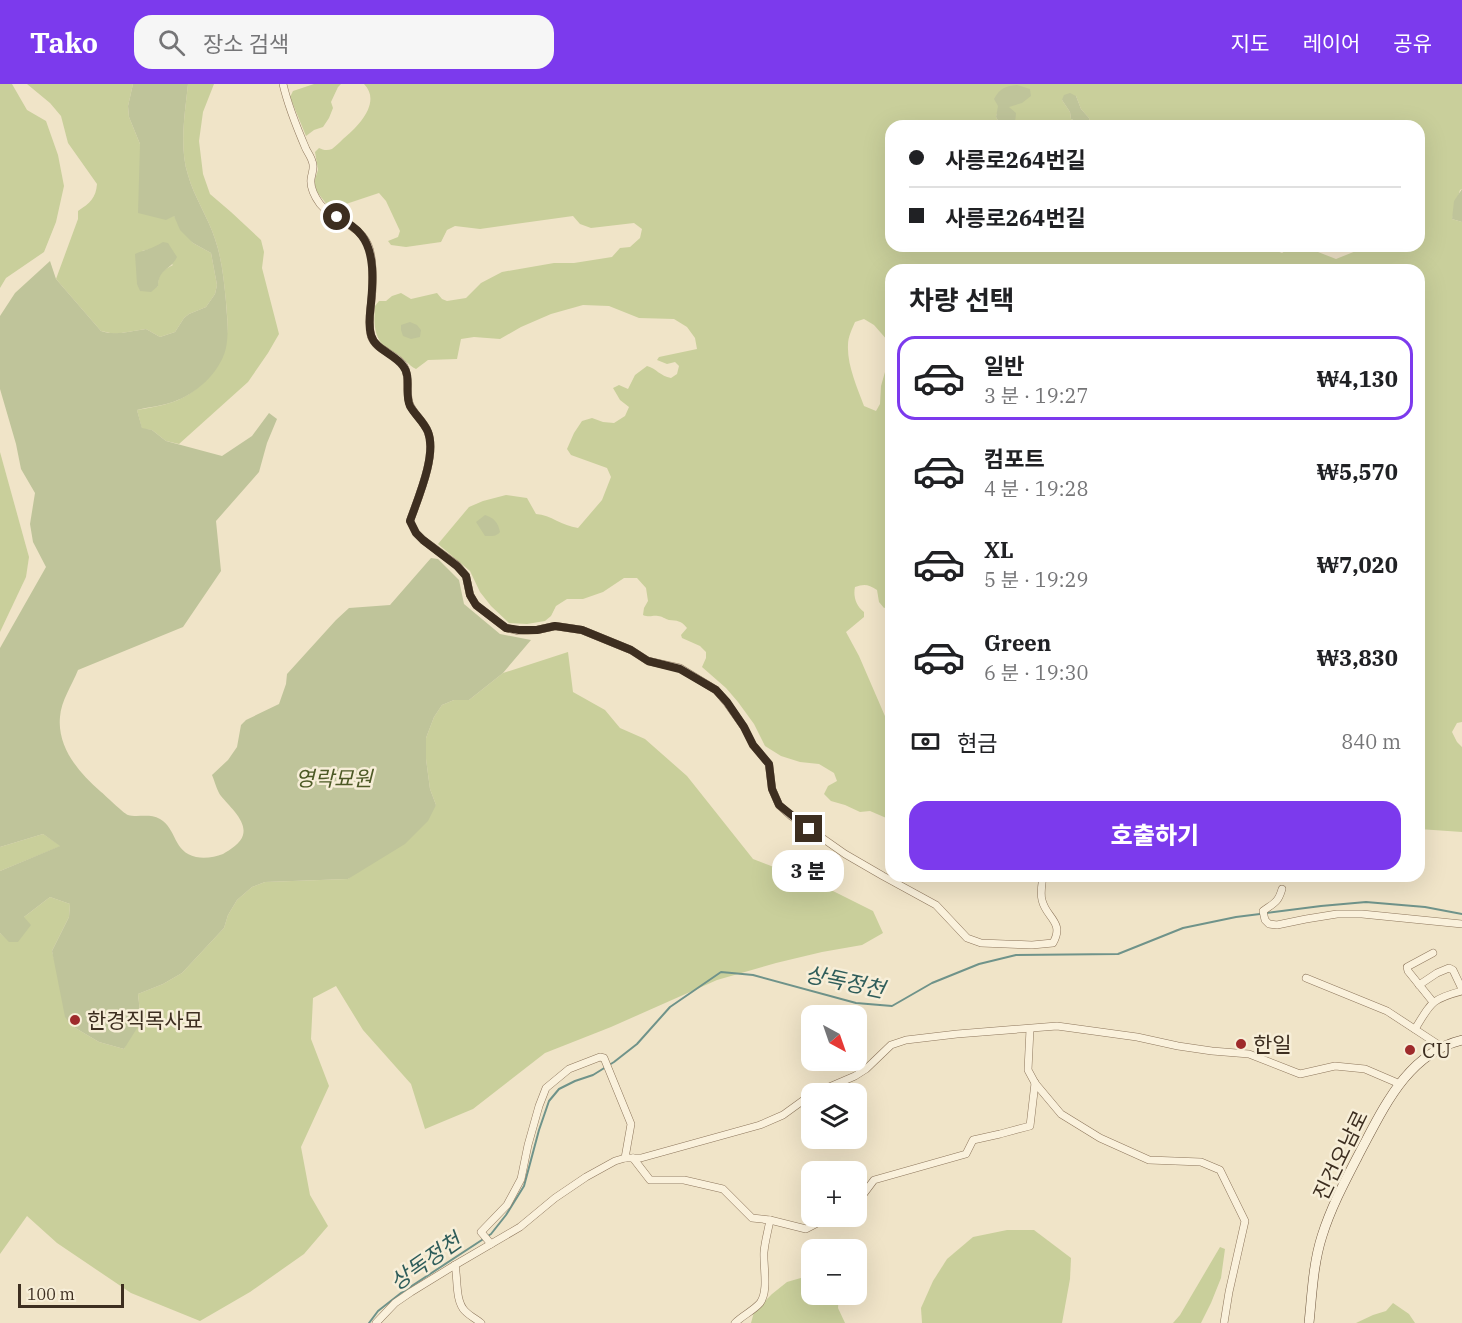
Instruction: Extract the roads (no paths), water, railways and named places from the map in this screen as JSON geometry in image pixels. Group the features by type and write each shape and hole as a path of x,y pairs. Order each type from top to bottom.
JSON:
{"main road":[{"name":"진건오남로","path":"1309,1323 1322,1237 1345,1181 1387,1101 1413,1068 1442,1047 1462,1040"}],"street":[{"path":"283,84 288,105 313,161 314,170 311,181 313,193 326,210 350,224 362,235 369,246 372,268 369,322 371,337 377,346 402,363 406,369 410,406 428,433 431,446 425,480 410,521 416,533 457,566 466,576 470,595 476,605 506,628 537,630 555,626 582,630 631,650 648,661 680,669 716,690 727,702 753,745 769,764 772,789 779,805 846,854 885,877"},
{"path":"894,882 936,905 967,938 981,943 1032,945 1053,943 1057,937 1056,924 1042,900 1042,882"},
{"path":"1282,889 1277,901 1264,910 1267,923 1272,925 1337,915 1362,914 1462,924"},
{"path":"1433,953 1407,967 1433,1002"},
{"path":"1415,1029 1433,1002 1462,990 1457,976 1449,968 1419,985"},
{"path":"1306,978 1387,1011 1442,1047"},
{"path":"838,1083 866,1069 891,1045 906,1040 1057,1026 1137,1036 1190,1048 1249,1054 1300,1074 1335,1065 1365,1069 1400,1084"},
{"path":"1030,1029 1028,1070 1035,1083 1061,1114 1100,1138 1149,1160 1201,1161 1220,1170 1245,1221 1224,1323"},
{"path":"490,1242 481,1232 507,1205 520,1179 546,1088 569,1069 600,1057 604,1058 631,1124 625,1158"},
{"path":"867,1189 874,1180 966,1154 973,1140 1030,1126 1035,1083"},
{"path":"376,1323 395,1304 490,1242 520,1227 555,1198 615,1161 625,1158 641,1158 760,1125 783,1114 801,1102"},
{"path":"633,1158 650,1180 684,1180 723,1189 752,1218 806,1229 810,1227"},
{"path":"735,1323 752,1311 763,1297 764,1254 770,1220"},
{"path":"454,1265 460,1304 465,1311 481,1323"}],"waterway":[{"name":"상독정천","path":"1266,913 1366,902 1425,907 1462,914"},
{"name":"상독정천","path":"369,1323 378,1311 401,1293 491,1234 524,1186 549,1101 559,1089 593,1075 614,1062 637,1044 670,1007 721,972 753,975 856,1003 892,1006 932,983 979,964 1016,955 1118,954 1183,928 1260,914"}],"place":[{"name":"한경직목사묘","path":"75,1020"},
{"name":"한일","path":"1241,1044"},
{"name":"CU","path":"1410,1050"}],"park label":[{"name":"영락묘원","path":"334,778"}]}
